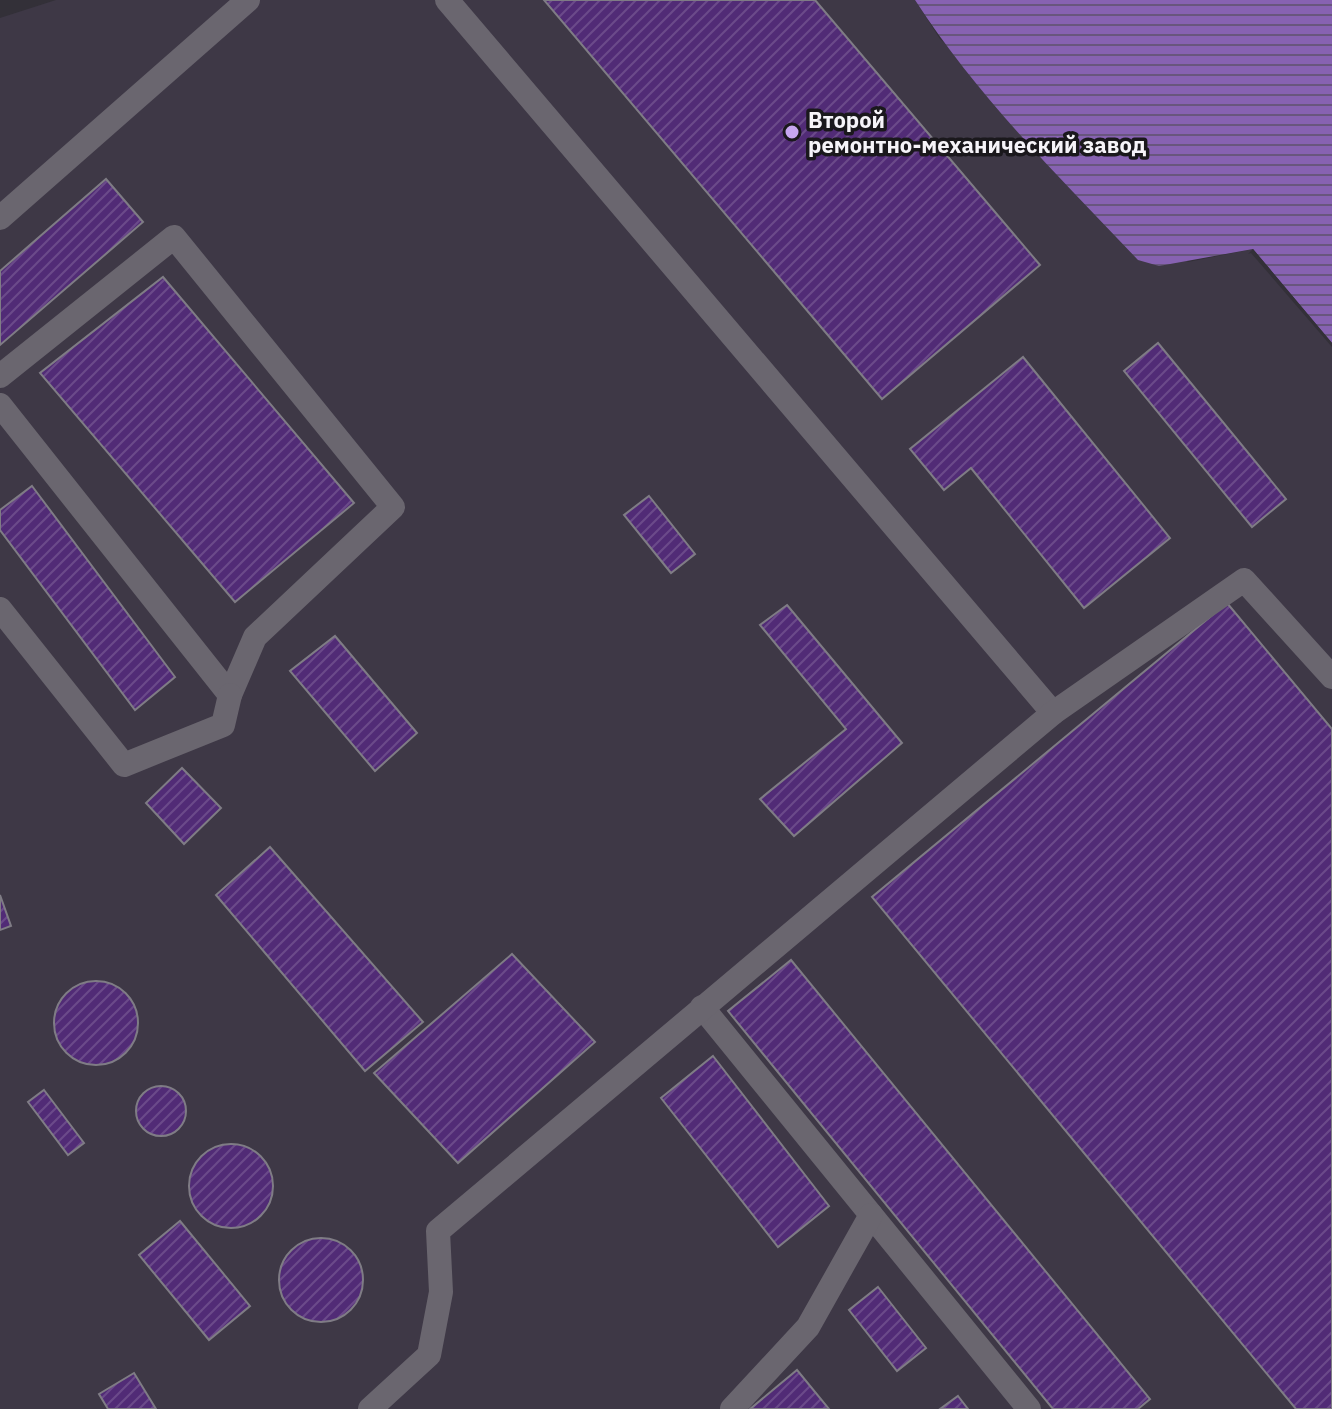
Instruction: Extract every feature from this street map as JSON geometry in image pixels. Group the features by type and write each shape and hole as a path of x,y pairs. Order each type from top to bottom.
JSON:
{"lane":[{"path":"0,218 248,0"},
{"path":"447,0 1053,713"},
{"path":"0,376 174,237 393,507 255,637 230,695 223,725 124,765 0,609"},
{"path":"0,405 230,695"},
{"path":"370,1409 429,1355 441,1292 438,1231 1053,713 1244,580 1332,677"},
{"path":"702,1007 1029,1409"},
{"path":"732,1409 808,1327 871,1215"}],"shaded area":[{"path":"56,0 915,0 940,39 1188,262 1253,249 1332,343 1332,1409 0,1409 0,18"},
{"path":"915,0 1332,0 1332,343 1253,249 1159,266 1138,260 992,103"}],"pier":[{"path":"1253,249 1332,343 1332,347 1251,253 1248,254"}],"building":[{"name":"Второй ремонтно-механический завод","path":"544,0 815,0 1040,265 882,399"},
{"path":"106,179 143,222 0,345 0,271"},
{"path":"163,277 354,503 235,602 40,373"},
{"path":"1158,343 1286,499 1252,527 1124,371"},
{"path":"1023,357 1170,538 1084,608 971,468 944,490 910,449"},
{"path":"32,486 175,677 135,710 0,530 0,510"},
{"path":"649,496 695,554 671,573 624,515"},
{"path":"1227,603 1332,729 1332,1409 1296,1409 872,897"},
{"path":"787,605 902,743 794,836 760,799 846,729 760,625"},
{"path":"335,636 417,733 375,771 290,671"},
{"path":"182,768 221,808 184,844 146,803"},
{"path":"270,847 423,1022 365,1071 216,895"},
{"path":"0,895 11,926 0,930"},
{"path":"512,954 595,1042 458,1163 374,1073"},
{"path":"791,960 1150,1399 1138,1409 1053,1409 728,1011"},
{"path":"96,981 112,984 126,993 135,1007 138,1023 135,1039 126,1053 112,1062 96,1065 80,1062 66,1053 57,1039 54,1023 57,1007 66,993 80,984"},
{"path":"713,1056 829,1206 778,1247 661,1098"},
{"path":"161,1086 179,1093 186,1111 179,1129 161,1136 143,1129 136,1111 143,1093"},
{"path":"44,1090 84,1143 68,1155 28,1102"},
{"path":"231,1144 247,1147 261,1156 270,1170 273,1186 270,1202 261,1216 247,1225 231,1228 215,1225 201,1216 192,1202 189,1186 192,1170 201,1156 215,1147"},
{"path":"180,1221 250,1306 209,1340 139,1255"},
{"path":"321,1238 337,1241 351,1250 360,1264 363,1280 360,1296 351,1310 337,1319 321,1322 305,1319 291,1310 282,1296 279,1280 282,1264 291,1250 305,1241"},
{"path":"878,1287 926,1348 897,1371 849,1310"},
{"path":"797,1370 829,1409 750,1409"},
{"path":"134,1373 156,1409 108,1409 99,1394"},
{"path":"958,1396 968,1409 940,1409"}],"place":[{"name":"Второй ремонтно-механический завод","path":"792,132"}]}
